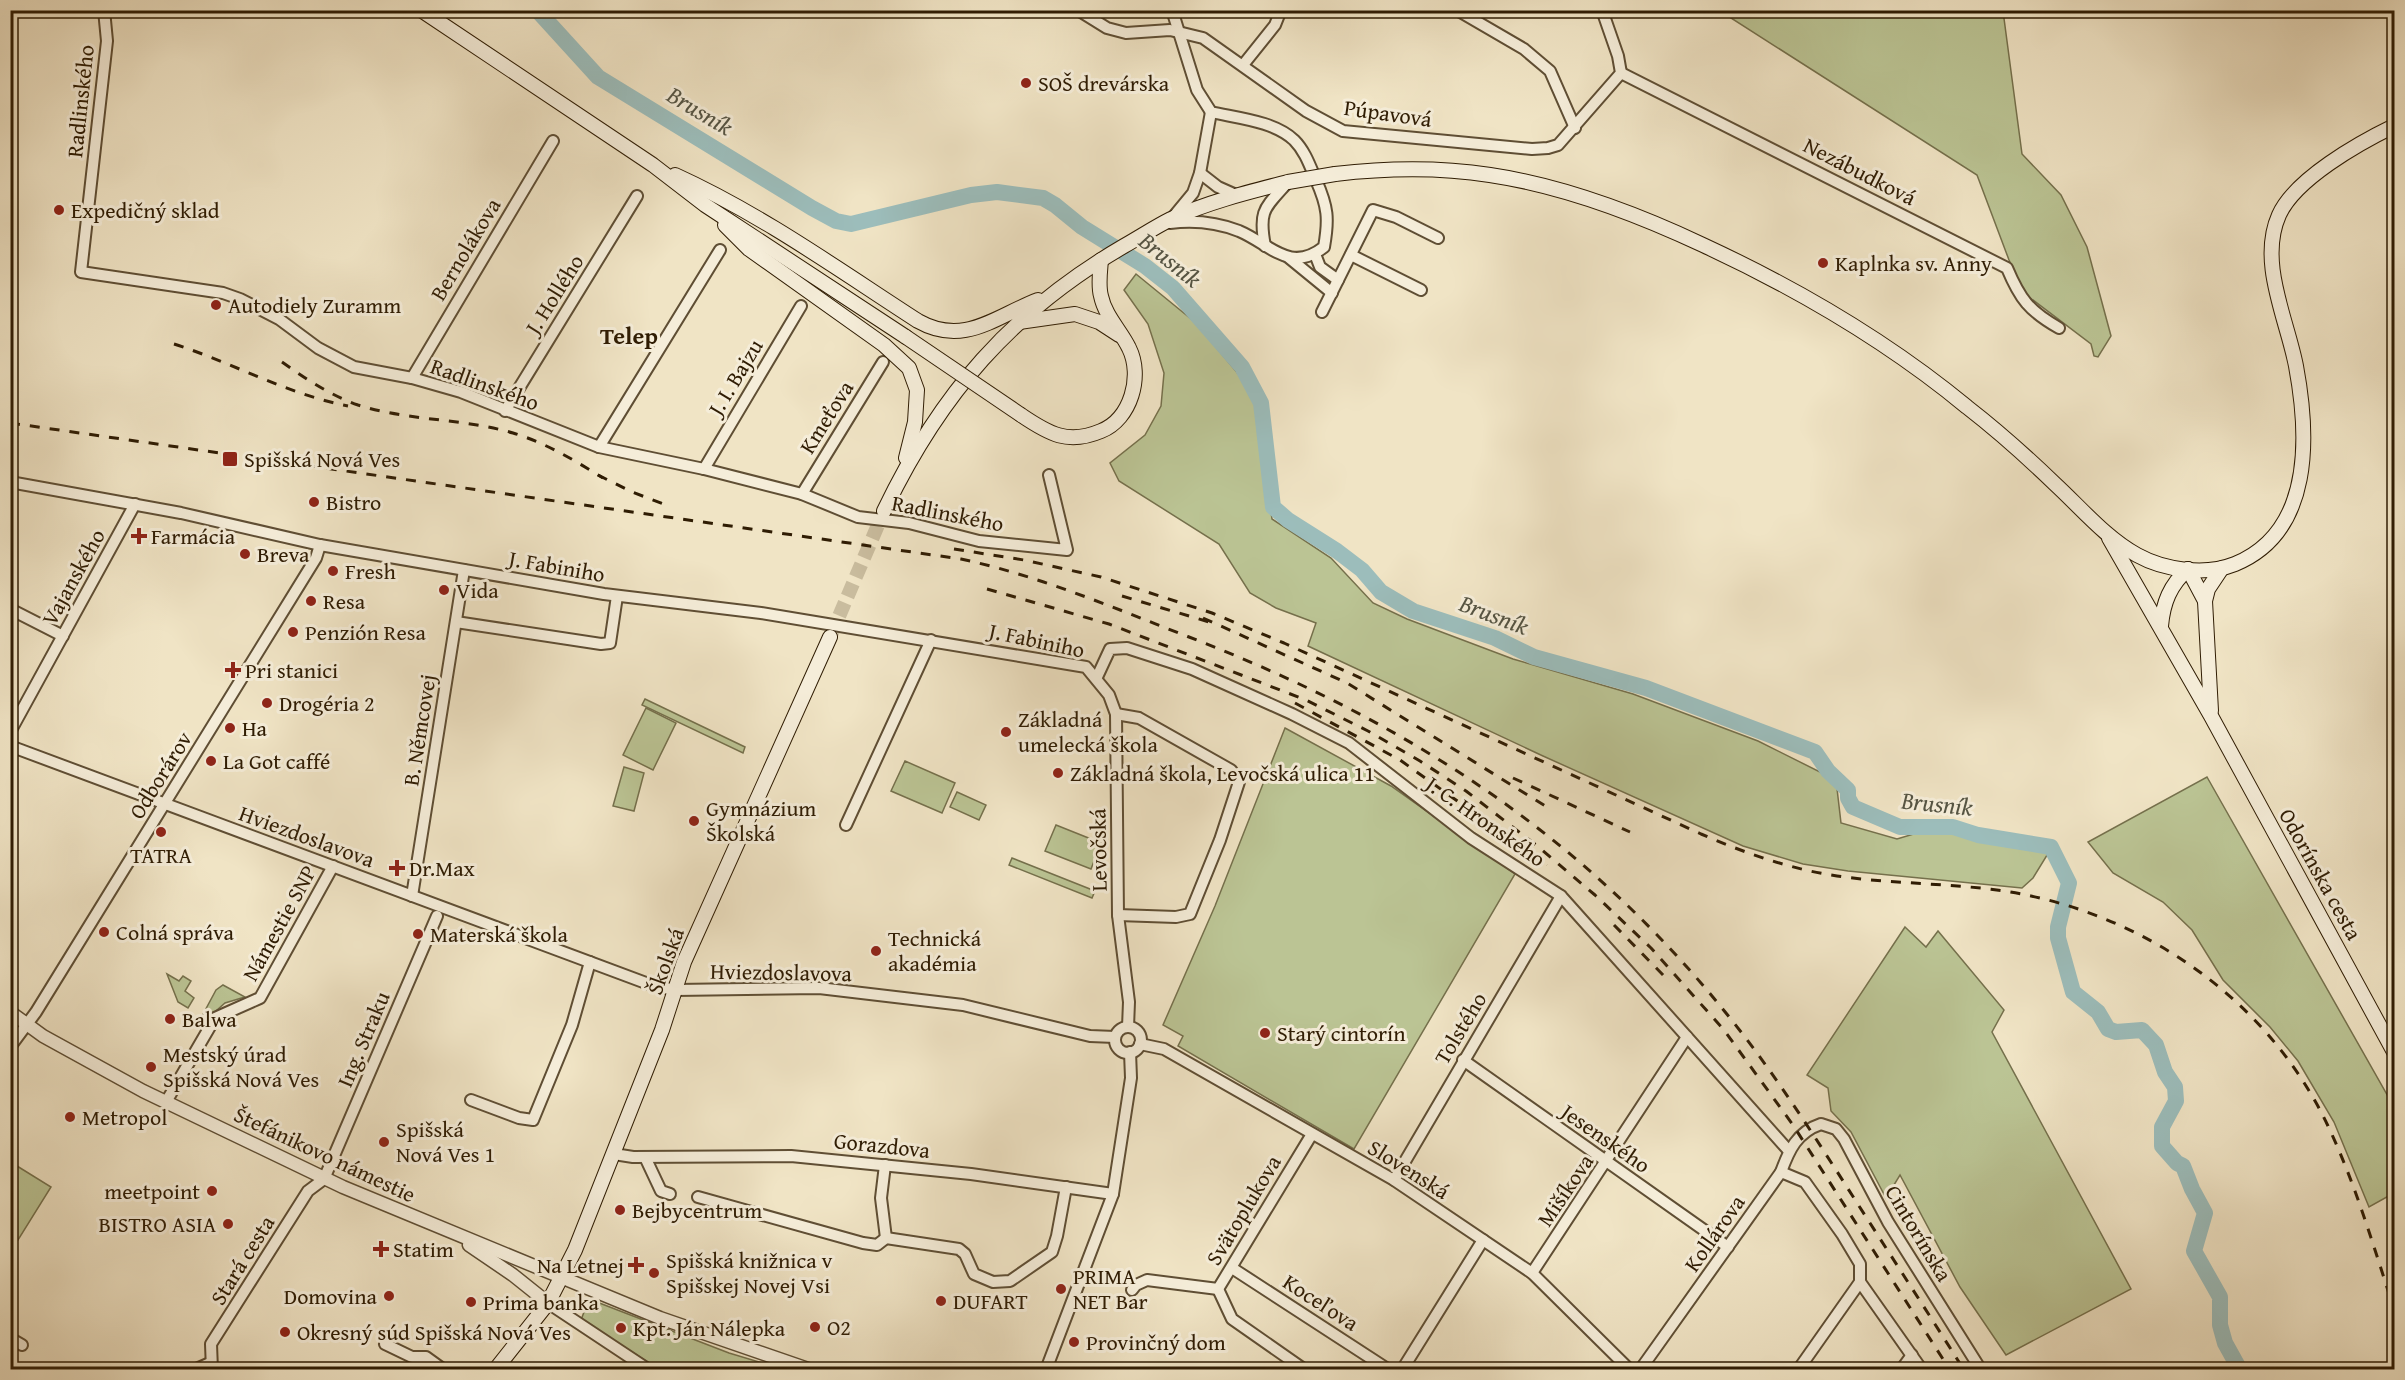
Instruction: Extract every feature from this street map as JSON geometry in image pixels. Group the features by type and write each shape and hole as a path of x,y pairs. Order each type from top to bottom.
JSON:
{"main road":[{"path":"421,10 653,165 705,205 1045,431 1069,438 1084,438 1105,429 1121,415 1133,391 1134,360 1100,296 1102,259"},
{"path":"884,511 902,474 940,411 974,368 1019,322 1049,296 1102,259 1166,222 1236,195 1288,182 1335,174 1370,170 1440,170 1489,175 1546,186 1630,213 1730,257 1804,296 1910,361 2024,455 2105,531 2134,554 2169,567 2222,568 2247,558 2269,542 2286,520 2300,483 2302,434 2299,386 2272,260 2273,235 2280,214 2292,195 2307,180 2394,126"},
{"path":"653,165 702,187 790,238 934,329 961,332 976,328 1049,296"},
{"path":"705,205 749,249 884,345 909,368 917,390 915,422 902,474"},
{"path":"1019,322 1075,314 1099,322 1121,336"},
{"name":"Odorínska cesta","path":"2105,531 2211,716 2394,1052"},
{"path":"2211,716 2205,601 2208,589 2222,568"},
{"path":"2188,569 2205,601"},
{"path":"2161,626 2163,605 2167,594 2188,569"},
{"name":"Školská","path":"495,1370 548,1303 561,1277 614,1154 676,990 684,962 830,637"}],"street":[{"name":"Radlinského","path":"104,10 107,41 81,272 223,292 279,319 318,348 354,367 412,378 461,392 599,447 704,469 802,494 858,517 909,523 979,541 1067,550 1049,475"},
{"name":"Púpavová","path":"1078,10 1107,28 1126,33 1170,30 1203,38 1306,111 1343,131 1548,148 1558,145 1575,128 1621,73"},
{"path":"1172,10 1197,90 1211,112 1275,129 1293,139 1304,152 1319,186 1329,222 1324,248 1311,257 1288,257"},
{"path":"1243,65 1275,26 1281,10"},
{"path":"1602,10 1621,73"},
{"path":"1462,12 1524,49 1550,71 1575,128"},
{"name":"Nezábudková","path":"1621,73 2007,268 2022,299 2030,309 2059,328"},
{"path":"1166,222 1194,194 1211,112"},
{"name":"Bernolákova","path":"412,378 553,141"},
{"path":"1200,173 1218,187 1236,195"},
{"path":"1265,246 1262,229 1265,208 1288,182"},
{"name":"J. Hollého","path":"505,411 637,196"},
{"path":"1322,312 1373,210 1396,217 1438,238"},
{"path":"1166,222 1218,224 1251,237 1288,257 1332,292"},
{"path":"599,447 720,250"},
{"path":"1315,254 1320,267 1338,280"},
{"path":"1351,255 1420,290"},
{"name":"J. I. Bajzu","path":"704,469 801,306"},
{"name":"Kmeťova","path":"802,494 883,362"},
{"name":"J. Fabiniho","path":"10,482 135,504 320,545 464,570 617,596 761,613 1086,667 1097,677"},
{"name":"Vajanského","path":"10,732 135,504"},
{"name":"Odborárov","path":"10,1047 165,804 316,558 320,545"},
{"name":"B. Němcovej","path":"412,896 464,570"},
{"path":"456,622 601,644 610,643 617,596"},
{"path":"10,609 63,636"},
{"path":"846,825 931,640"},
{"name":"J. C. Hronského","path":"1097,677 1110,649 1127,648 1192,669 1292,714 1348,743 1471,838 1561,896 1789,1150"},
{"name":"Levočská","path":"1097,677 1109,694 1116,714 1118,915 1129,1002 1128,1027"},
{"path":"1116,714 1139,718 1232,770 1239,782 1220,840 1190,914 1176,917 1118,915"},
{"name":"Hviezdoslavova","path":"10,746 654,986 676,990 819,988 963,1005 1090,1036 1115,1037"},
{"name":"Námestie SNP","path":"166,1102 215,1018 260,998 333,866"},
{"name":"Tolstého","path":"1394,1180 1561,896"},
{"name":"Ing. Straku","path":"324,1179 437,916"},
{"path":"471,1100 519,1118 533,1120 572,1025 590,962"},
{"name":"Štefánikovo námestie","path":"10,1012 27,1022 43,1036 166,1102 324,1179 660,1318 811,1370"},
{"path":"1128,1027 1138,1033 1140,1044 1130,1052 1119,1049 1115,1037 1120,1030 1128,1027"},
{"name":"Mišíkova","path":"1532,1273 1687,1037"},
{"name":"Slovenská","path":"1140,1044 1164,1049 1394,1180 1532,1273 1629,1370"},
{"path":"1047,1367 1113,1194 1131,1078 1130,1052"},
{"name":"Jesenského","path":"1463,1060 1728,1247"},
{"name":"Kollárova","path":"1640,1370 1781,1172 1789,1150 1800,1135 1821,1124"},
{"name":"Cintorínska","path":"1821,1124 1836,1129 1844,1139 1893,1231 1981,1370"},
{"name":"Svätoplukova","path":"1132,1290 1136,1285 1147,1280 1218,1289 1312,1134"},
{"name":"Gorazdova","path":"614,1154 645,1157 791,1156 971,1174 1113,1194"},
{"path":"645,1157 660,1191 670,1194"},
{"path":"885,1165 881,1198 886,1238"},
{"path":"1781,1172 1805,1182 1860,1264 1860,1282 1798,1370"},
{"name":"Stará cesta","path":"211,1366 211,1344 308,1191 324,1179"},
{"path":"698,1197 863,1243 877,1245 886,1238 959,1250 965,1254 974,1274 993,1282 1010,1281 1052,1252 1066,1187"},
{"name":"Štefánikovo námestie","path":"450,1232 513,1275 548,1303"},
{"path":"1402,1370 1483,1240"},
{"name":"Koceľova","path":"1232,1268 1389,1370"},
{"path":"1860,1282 1922,1370"},
{"path":"1218,1289 1232,1319 1305,1370"},
{"path":"548,1303 649,1370"},
{"path":"10,1338 22,1345"},
{"path":"385,1344 412,1357 426,1357 444,1370"},
{"path":"1902,1370 1912,1355"},
{"path":"194,1370 211,1366"}],"green space":[{"path":"1720,11 2003,11 2022,154 2061,195 2087,247 2111,336 2098,357 2094,356 2091,344 2025,294 2009,260 1977,175"},
{"path":"1136,274 1196,323 1255,394 1272,519 1331,558 1373,603 1407,619 1513,659 1633,694 1758,741 1836,780 1841,823 1897,839 1937,827 1967,829 2049,852 2033,878 2022,888 1848,871 1803,864 1743,846 1308,646 1316,623 1276,608 1250,593 1219,544 1119,481 1110,463 1145,435 1161,406 1164,373 1148,324 1124,290"},
{"path":"645,699 745,747 743,753 642,705"},
{"path":"646,708 676,723 653,770 623,755"},
{"path":"1285,728 1391,786 1515,874 1354,1149 1178,1046 1183,1036 1163,1025 1215,906"},
{"path":"905,761 955,783 942,813 891,791"},
{"path":"624,767 644,773 634,811 613,806"},
{"path":"2207,777 2394,1107 2394,1193 2369,1207 2334,1122 2298,1061 2270,1027 2223,980 2192,930 2163,902 2113,873 2088,842"},
{"path":"957,792 986,805 979,820 950,807"},
{"path":"1056,825 1101,843 1091,869 1045,851"},
{"path":"1012,858 1095,891 1092,898 1009,865"},
{"path":"1905,927 1926,947 1938,931 2004,1010 1992,1032 2131,1289 2006,1355 1960,1287 1900,1175 1886,1198 1851,1132 1831,1111 1828,1088 1807,1075"},
{"path":"167,974 179,981 183,976 191,981 185,991 194,998 188,1008 178,1002"},
{"path":"223,985 245,997 225,1003 208,1018 201,1018 216,990"},
{"path":"17,1166 51,1187 18,1240 10,1235 11,1177"},
{"path":"589,1299 729,1353 782,1369 659,1369 581,1320"}],"waterway":[{"name":"Brusník","path":"537,10 598,77 836,221 851,224 971,195 997,192 1043,198 1082,227 1145,266 1173,288 1242,367 1261,403 1273,507 1288,520 1362,570 1381,592 1413,611 1495,638 1534,657 1646,688 1815,752 1828,771 1848,790 1848,798 1853,807 1900,827 1953,827 1978,835 2051,847 2069,883 2058,927 2058,938 2073,992 2098,1012 2108,1029 2116,1032 2142,1030 2156,1045 2165,1072 2175,1087 2176,1101 2162,1127 2162,1146 2177,1163 2183,1166 2205,1213 2194,1251 2220,1297 2220,1325 2225,1343 2240,1370"}],"tunnel":[{"path":"831,635 884,511"}],"railway":[{"path":"174,344 303,394 348,406"},
{"path":"282,362 318,386 358,405 396,414 494,428 513,433 548,447 603,478"},
{"path":"10,423 961,559 1019,574 1105,604 1269,670 1345,706 1417,746 1486,790 1552,839 1614,893 1674,953 1747,1039 1778,1083 1823,1149 1964,1370"},
{"path":"598,475 632,492 669,506"},
{"path":"954,549 1024,560 1101,577 1212,613 1284,643 1701,834 1768,860 1837,876 2004,891 2055,902 2104,919 2151,941 2195,969 2236,1001 2271,1039 2303,1080 2328,1126 2347,1171 2394,1309"},
{"path":"987,589 1109,624 1306,700 1368,731 1420,761 1466,791 1536,845 1595,895 1651,948 1724,1030 1793,1125 1950,1370"},
{"path":"1122,596 1209,622"},
{"path":"1203,618 1347,683 1547,807"},
{"path":"1295,703 1400,760 1547,865"},
{"path":"1513,778 1630,832"},
{"path":"1614,925 1668,980"}],"place":[{"name":"SOŠ drevárska","path":"1026,83"},
{"name":"Expedičný sklad","path":"59,210"},
{"name":"Kaplnka sv. Anny","path":"1823,263"},
{"name":"Autodiely Zuramm","path":"216,305"},
{"name":"Spišská Nová Ves","path":"230,459"},
{"name":"Bistro","path":"314,502"},
{"name":"Farmácia","path":"139,536"},
{"name":"Breva","path":"245,554"},
{"name":"Fresh","path":"333,571"},
{"name":"Vida","path":"444,590"},
{"name":"Resa","path":"311,601"},
{"name":"Penzión Resa","path":"293,632"},
{"name":"Pri stanici","path":"233,670"},
{"name":"Drogéria 2","path":"267,703"},
{"name":"Ha","path":"230,728"},
{"name":"Základná umelecká škola","path":"1006,732"},
{"name":"La Got caffé","path":"211,761"},
{"name":"Základná škola, Levočská ulica 11","path":"1058,773"},
{"name":"Gymnázium Školská","path":"694,821"},
{"name":"TATRA","path":"161,832"},
{"name":"Dr.Max","path":"397,868"},
{"name":"Colná správa","path":"104,932"},
{"name":"Materská škola","path":"418,934"},
{"name":"Technická akadémia","path":"876,951"},
{"name":"Balwa","path":"170,1019"},
{"name":"Starý cintorín","path":"1265,1033"},
{"name":"Mestský úrad Spišská Nová Ves","path":"151,1067"},
{"name":"Metropol","path":"70,1117"},
{"name":"Spišská Nová Ves 1","path":"384,1142"},
{"name":"meetpoint","path":"212,1191"},
{"name":"Bejbycentrum","path":"620,1210"},
{"name":"BISTRO ASIA","path":"228,1224"},
{"name":"Statim","path":"381,1249"},
{"name":"Na Letnej","path":"636,1265"},
{"name":"Spišská knižnica v Spišskej Novej Vsi","path":"654,1273"},
{"name":"PRIMA NET Bar","path":"1061,1289"},
{"name":"Domovina","path":"389,1296"},
{"name":"DUFART","path":"941,1301"},
{"name":"Prima banka","path":"471,1302"},
{"name":"O2","path":"815,1327"},
{"name":"Kpt. Ján Nálepka","path":"621,1328"},
{"name":"Okresný súd Spišská Nová Ves","path":"285,1332"},
{"name":"Provinčný dom","path":"1074,1342"}],"district":[{"name":"Telep","path":"629,336"}]}
